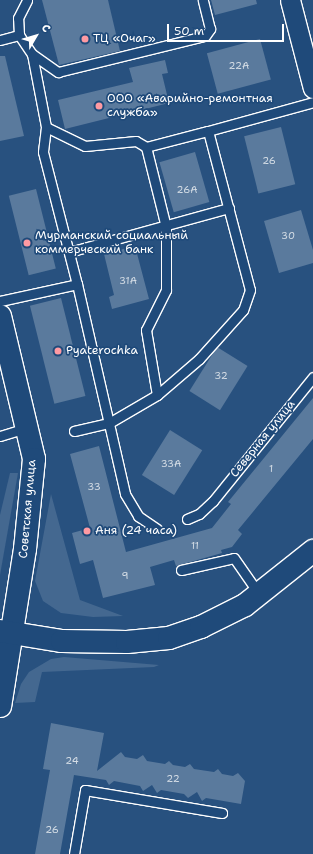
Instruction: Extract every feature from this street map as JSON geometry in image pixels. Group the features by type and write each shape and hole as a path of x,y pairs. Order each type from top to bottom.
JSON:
{"street":[{"path":"290,0 313,88"},
{"name":"Советская улица","path":"0,316 34,459 6,632 0,706"},
{"path":"6,632 84,641 128,642 169,638 201,627 259,595 313,551"}],"lane":[{"path":"27,0 18,18 19,35 32,54 58,72 205,36 210,29 203,0"},
{"path":"0,40 19,35"},
{"path":"32,54 46,126 43,152 77,284 126,494 138,516 157,529"},
{"path":"146,147 313,102"},
{"path":"46,126 85,146 136,141 146,147 166,227 166,290 146,330 157,395"},
{"path":"74,431 109,422 157,395 199,359 242,310 250,290 208,131"},
{"path":"69,252 166,227 229,208"},
{"path":"0,301 77,284"},
{"name":"Северная улица","path":"187,519 199,514 212,501 313,377"},
{"path":"0,436 27,428"},
{"path":"181,570 234,558 259,595"},
{"path":"74,854 85,790 222,813"}],"shaded area":[{"path":"10,473 18,473 0,575 0,515"},
{"path":"51,494 80,600 123,616 93,617 61,613 43,601 35,581"},
{"path":"64,657 159,665 154,667 42,672 35,702 15,703 21,684 29,672 51,659"}],"building":[{"name":"ТЦ «Очаг»","path":"42,0 108,0 120,51 59,65"},
{"path":"211,0 256,0 257,4 215,15"},
{"path":"260,39 271,80 218,94 207,53"},
{"path":"0,56 5,56 24,136 0,141"},
{"name":"ООО «Аварийно-ремонтная служба»","path":"165,60 168,73 162,74 169,103 65,129 58,100 133,82 129,68"},
{"path":"281,127 295,184 258,193 244,136"},
{"path":"195,152 209,202 174,212 159,162"},
{"path":"36,189 56,269 29,275 9,196"},
{"path":"301,210 313,250 313,263 279,273 264,221"},
{"path":"135,246 149,299 112,309 109,297 114,295 104,254"},
{"name":"Pyaterochka","path":"61,298 85,396 54,404 30,306"},
{"path":"217,347 248,366 220,410 189,391"},
{"path":"313,398 313,439 238,530 242,534 232,547 221,550 222,553 176,566 174,560 150,567 155,585 103,598 93,560 80,564 72,533 90,528 70,454 99,446 126,552 212,528 231,504 228,502"},
{"path":"170,430 202,450 174,495 142,475"},
{"path":"51,723 104,733 97,771 121,752 125,757 137,759 143,755 147,761 165,764 169,761 173,765 185,767 190,764 194,769 214,772 218,769 222,774 233,776 238,773 245,781 241,804 206,798 202,801 197,792 188,798 184,794 161,790 157,793 152,785 143,791 140,786 114,781 109,785 106,780 74,775 60,854 35,854 50,770 43,769"}],"place":[{"name":"ТЦ «Очаг»","path":"85,39"},
{"name":"ООО «Аварийно-ремонтная служба»","path":"99,106"},
{"name":"Мурманский социальный коммерческий банк","path":"27,243"},
{"name":"Pyaterochka","path":"58,351"},
{"name":"Аня (24 часа)","path":"87,531"}]}
